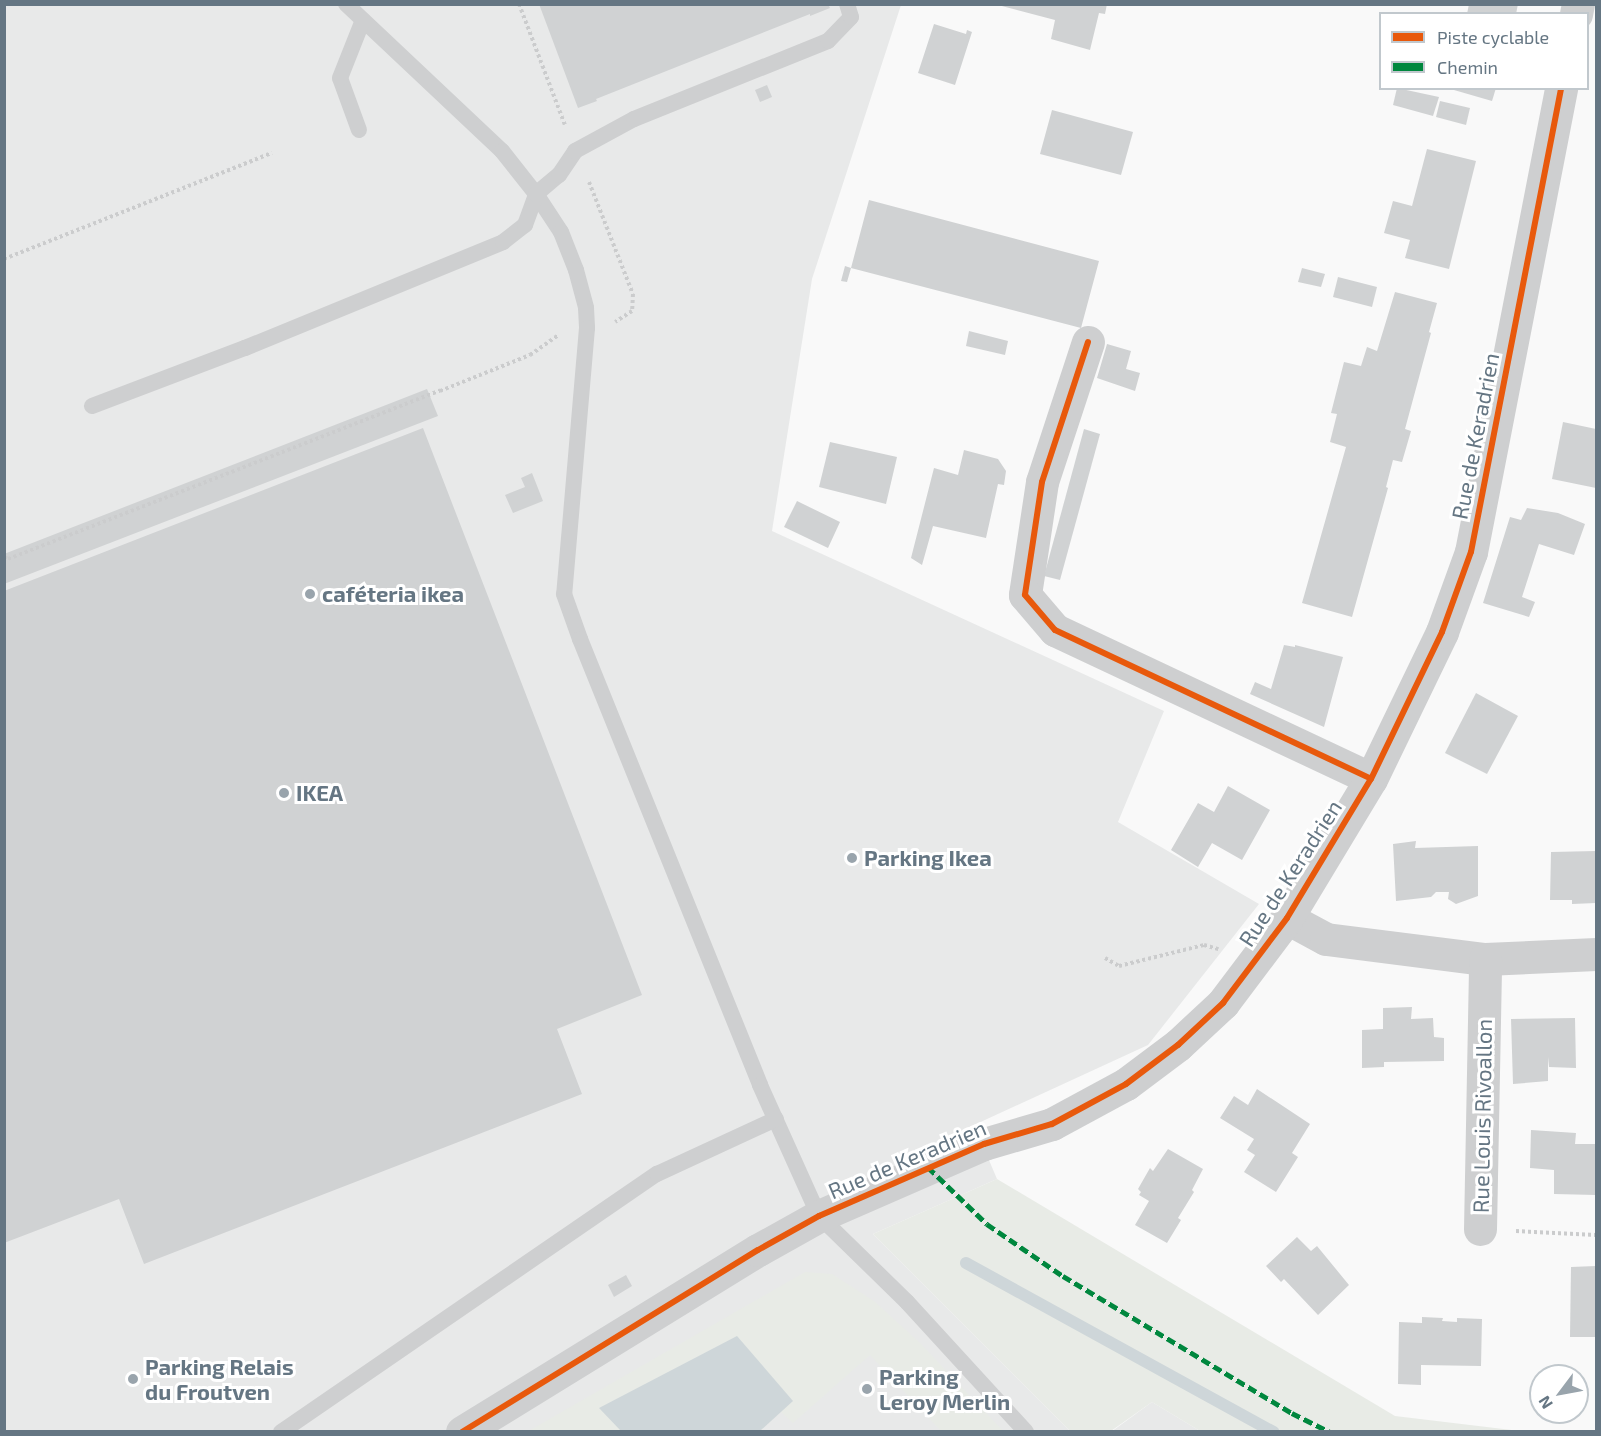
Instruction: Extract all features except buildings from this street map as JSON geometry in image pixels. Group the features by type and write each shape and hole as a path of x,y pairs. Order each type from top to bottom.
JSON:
{"street":[{"name":"Rue de Keradrien","path":"462,1431 758,1250 819,1216 984,1144 1052,1124 1126,1084 1178,1045 1223,1003 1287,918 1371,779 1442,632 1471,552 1562,90"},
{"path":"1088,342 1042,482 1025,595 1055,630 1371,779"},
{"path":"1287,918 1326,939 1485,959 1596,954"},
{"name":"Rue Louis Rivoallon","path":"1480,1229 1485,959"}],"lane":[{"path":"346,4 502,151 536,194 561,232 576,270 586,308 587,328 564,594 580,639 776,1119 819,1216 907,1302 1026,1431"},
{"path":"92,406 245,348 503,242 525,225 536,194 559,176 575,151 634,119 828,41 850,17 847,4"},
{"path":"359,130 340,78 363,20"},
{"path":"281,1431 657,1174 776,1119"}],"path":[{"path":"4,557 8,559 429,396 530,355 563,332 617,321 632,311 633,294 519,4"},
{"path":"4,259 272,153"},
{"path":"1105,958 1119,966 1204,945 1256,959"}],"shaded area":[{"path":"5,5 901,5 812,279 772,531 1164,711 1118,822 1259,904 1148,1045 974,1125 997,1179 873,1234 1070,1431 5,1432"},
{"path":"997,1179 1395,1416 1520,1431 1200,1431 1152,1402 1111,1431 1070,1431 873,1234"},
{"path":"805,1272 832,1274 874,1301 921,1344 1003,1431 941,1431 870,1355 793,1423 781,1412 760,1431 527,1432"},
{"path":"737,1336 793,1401 760,1431 621,1431 599,1408"},
{"path":"1152,1402 1200,1431 1111,1432"}],"waterway":[{"path":"966,1263 1274,1432"}],"marked path":[{"path":"928,1167 987,1224 1063,1276 1292,1413 1330,1432"}],"cycle path":[{"path":"462,1432 758,1250 819,1216 984,1144 1052,1124 1126,1084 1178,1045 1223,1003 1287,918 1371,779 1442,632 1471,552 1561,90"},
{"path":"1088,342 1042,482 1025,595 1055,630 1371,779"}],"place":[{"name":"caféteria ikea","path":"310,594"},
{"name":"IKEA","path":"284,793"},
{"name":"Parking Ikea","path":"852,858"},
{"name":"Parking Relais du Froutven","path":"133,1379"},
{"name":"Parking Leroy Merlin","path":"867,1389"}]}
